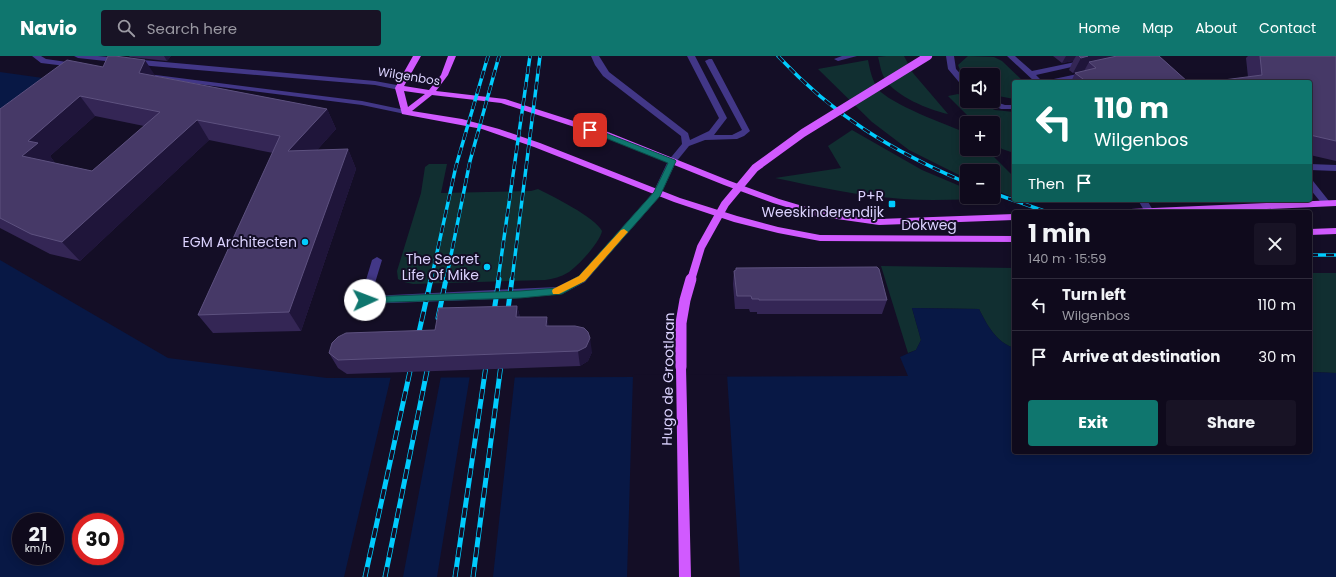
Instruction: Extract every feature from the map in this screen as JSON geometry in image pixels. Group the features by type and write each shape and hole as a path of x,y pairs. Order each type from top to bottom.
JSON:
{"main road":[{"path":"405,112 399,88 417,56"},
{"path":"405,112 432,93 447,72 452,56"},
{"name":"Hugo de Grootlaan","path":"685,577 681,323 685,300 701,247 725,204 755,168 803,133 928,56"},
{"name":"Wilgenbos","path":"399,88 502,101 605,134 672,161"},
{"path":"405,112 495,130 559,153 657,194"},
{"name":"Dokweg","path":"672,161 776,201 816,213 848,219 894,222 1012,217"},
{"name":"Dokweg","path":"657,194 731,218 790,233 820,238 1012,238"},
{"path":"1194,210 1336,203"},
{"path":"1312,232 1336,231"}],"street":[{"path":"36,56 44,61 85,67 98,57"},
{"name":"Wilgenbos","path":"78,56 179,67 375,83 399,88"},
{"path":"595,56 599,65 606,74 685,136 686,144"},
{"path":"691,56 723,118 718,128 706,138"},
{"path":"838,59 853,56"},
{"path":"950,56 952,70 960,79"},
{"path":"1011,56 1037,80"},
{"path":"179,67 184,59"},
{"path":"1030,74 1095,60"},
{"path":"377,260 365,300 559,291 582,279 657,194 672,161 686,144 706,138 732,137 746,131 709,61"},
{"path":"1058,80 1096,72"},
{"path":"138,74 362,103 405,112"},
{"path":"1000,106 1012,107"},
{"path":"1312,167 1336,168"},
{"path":"1312,186 1326,204"}],"green space":[{"path":"904,56 913,73 948,114 922,106 896,91 882,74 878,57"},
{"path":"968,56 994,57 1002,61 1022,80 1012,80 1012,99 1000,96 1000,68 960,68 960,70 958,65"},
{"path":"868,60 874,82 884,95 920,114 960,130 960,156 993,156 1012,175 1012,197 1000,192 1000,164 960,164 960,176 909,150 872,122 818,69"},
{"path":"960,95 960,108 948,96"},
{"path":"960,108 991,108 1012,112 1012,152 1000,147 1000,116 968,116"},
{"path":"852,130 922,170 960,186 960,200 887,198 839,191 775,178 841,168 828,146"},
{"path":"429,164 447,164 441,193 531,191 538,189 573,207 598,225 602,231 600,236 593,247 578,264 569,272 554,278 545,280 413,284 404,282 398,279 397,271 421,193 425,167"},
{"path":"881,266 1012,268 1012,347 1002,342 997,337 989,327 979,309 912,308 921,340 916,350 908,353"},
{"path":"1312,273 1336,273 1336,373 1312,372"}],"water":[{"path":"0,72 43,78 0,111"},
{"path":"0,260 168,358 327,378 908,376 900,357 916,350 921,340 912,308 979,309 989,327 997,337 1002,342 1012,347 1012,454 1312,454 1312,372 1336,373 1336,577 0,577"}],"pier":[{"path":"727,374 740,577 627,577 633,375"},
{"path":"470,375 515,375 493,577 437,577"},
{"path":"391,376 441,376 403,577 344,577"}],"building":[{"path":"108,56 145,60 139,73 327,109 288,151 348,149 289,312 198,315 280,136 197,120 62,242 31,234 0,218 0,109 67,60 103,67","holes":["80,96 160,112 92,171 22,156 38,143 28,141"]},
{"path":"1117,56 1159,56 1186,80 1084,80 1075,73 1096,68 1089,62"},
{"path":"1260,56 1336,56 1336,141 1312,135 1312,80 1223,80 1262,75"},
{"path":"877,267 879,269 887,300 752,299 751,296 737,296 734,271 736,268"},
{"path":"517,306 516,317 547,317 546,326 575,326 584,328 588,332 590,338 586,347 578,351 338,360 329,353 332,343 338,337 346,333 435,330 439,308"}],"railway":[{"path":"431,280 456,166 488,56"},
{"path":"446,280 470,161 499,56"},
{"path":"498,280 530,56"},
{"path":"512,280 540,56"},
{"path":"778,56 821,97 865,130 889,145 960,180"},
{"path":"1000,195 1012,200"},
{"path":"1019,202 1041,210"},
{"path":"1312,255 1336,255"},
{"path":"417,341 431,279"},
{"path":"438,318 446,279"},
{"path":"493,318 499,279"},
{"path":"507,317 512,279"},
{"path":"473,577 502,357"},
{"path":"455,577 487,359"},
{"path":"385,577 429,361"},
{"path":"365,577 412,362"}],"slow traffic":[{"path":"556,291 559,291 582,279 624,232"}],"place":[{"name":"P+R Weeskinderendijk","path":"892,204"},
{"name":"EGM Architecten","path":"305,242"},
{"name":"The Secret Life Of Mike","path":"487,267"}],"route":[{"path":"365,300 559,291 582,279 657,194 662,187 672,161 605,134 590,130"}]}
